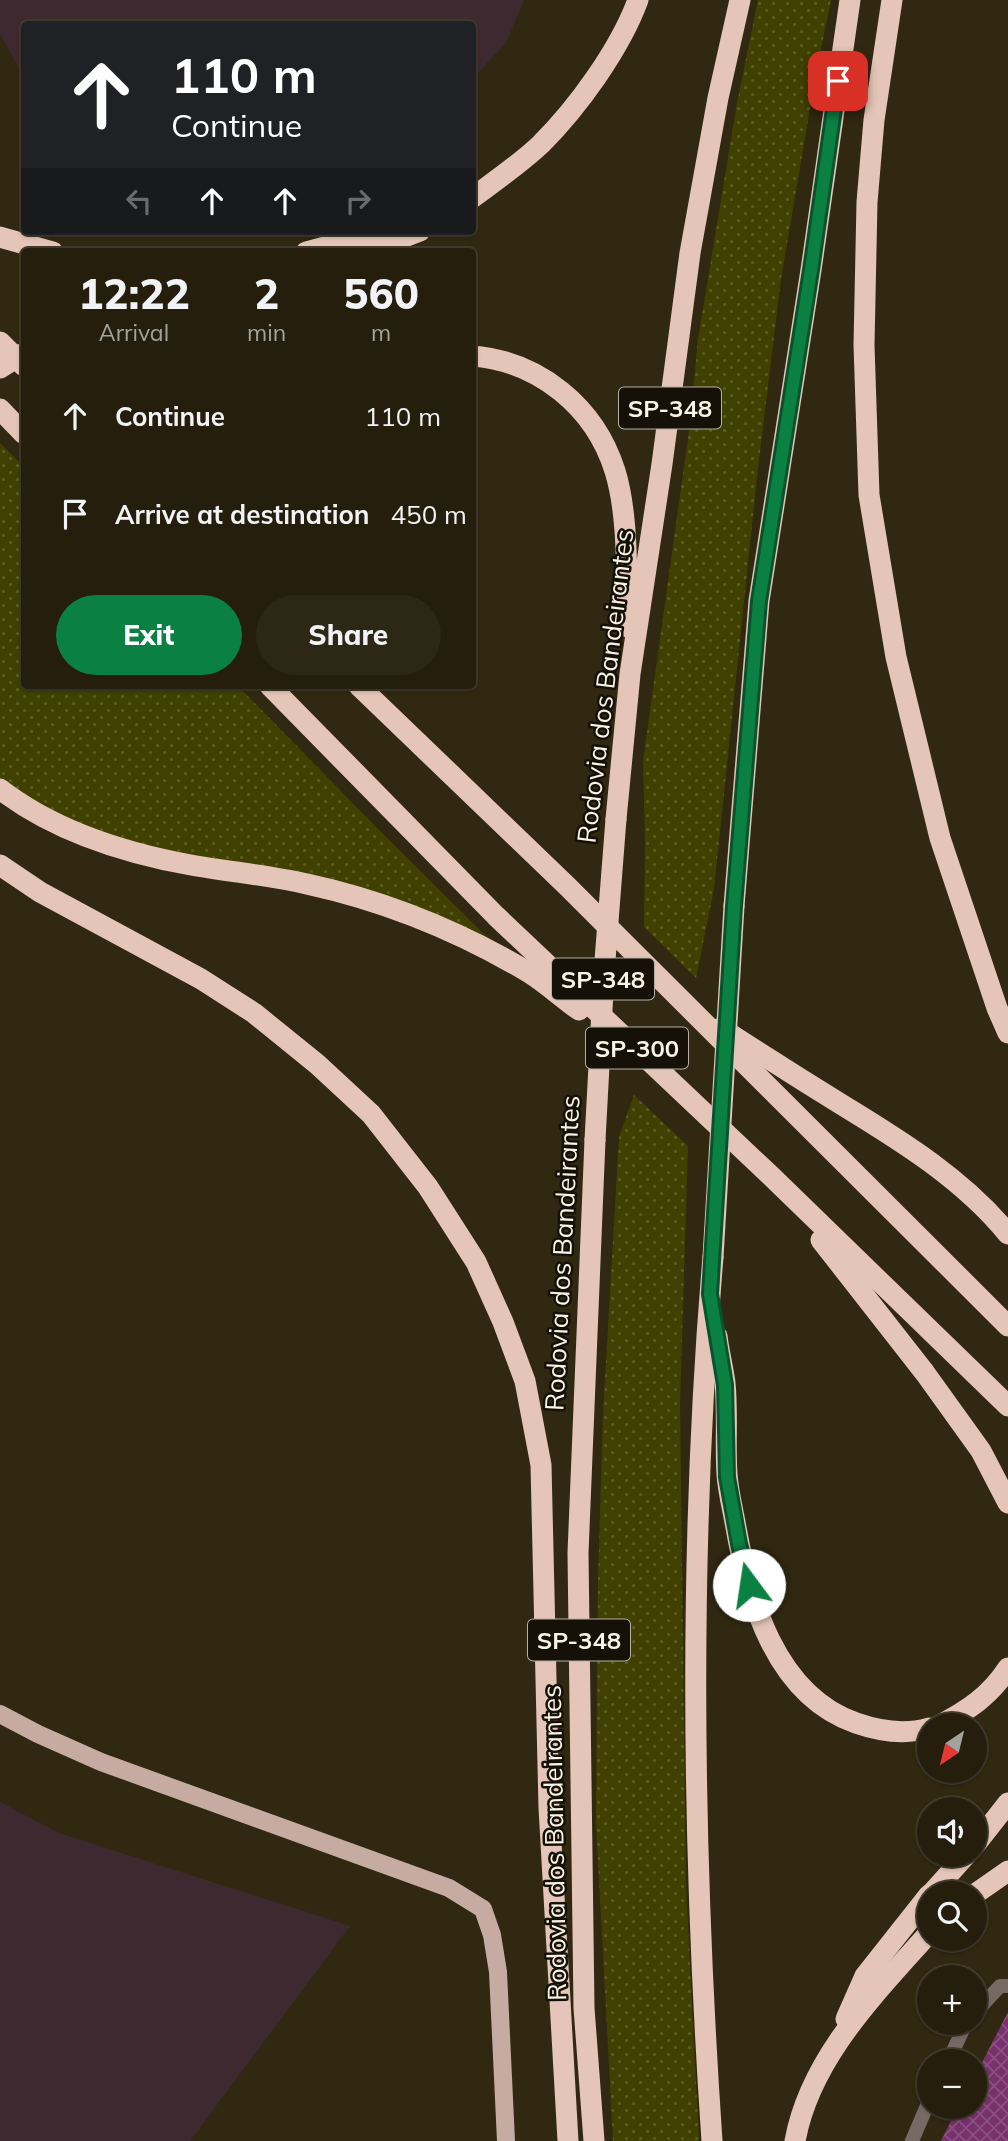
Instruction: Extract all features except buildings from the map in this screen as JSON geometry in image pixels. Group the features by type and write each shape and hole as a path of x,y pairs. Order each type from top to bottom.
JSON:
{"highway":[{"path":"476,195 539,145 578,103 633,14 638,0"},
{"name":"Rodovia dos Bandeirantes","path":"594,2141 584,2008 578,1553 604,973 630,674 691,253 718,98 740,0"},
{"path":"712,2141 702,1999 697,1560 734,906 759,601 850,0"},
{"path":"892,0 874,120 867,202 864,345 869,495 896,656 940,838 997,1008 1008,1033"},
{"path":"320,248 368,235"},
{"path":"375,248 409,235"},
{"path":"0,237 39,248"},
{"path":"0,342 21,363"},
{"path":"0,368 21,355"},
{"path":"476,356 504,360 524,368 563,391 590,421 605,446 615,472 622,504 630,674"},
{"path":"0,409 21,431"},
{"name":"SP-300","path":"273,689 496,916 770,1175 1008,1406"},
{"name":"SP-300","path":"362,689 567,886 1008,1326"},
{"path":"376,689 394,718"},
{"path":"0,789 19,803 74,830 125,849 188,864 305,883 404,913 467,938 530,974 657,1068"},
{"path":"0,865 40,892 201,979 254,1013 317,1064 370,1114 428,1187 476,1262 503,1322 525,1381 541,1465 550,1808 568,2141"},
{"path":"686,1006 890,1134 944,1172 994,1217 1008,1234"},
{"path":"770,1175 925,1373 981,1451 1008,1503"},
{"path":"710,1294 725,1385 727,1477 739,1544 754,1606 775,1651 802,1688 831,1712 867,1727 917,1731"},
{"path":"961,1713 986,1696 1008,1668"},
{"path":"987,1830 1008,1803"},
{"path":"942,1881 955,1867"},
{"path":"987,1886 1008,1871"},
{"path":"829,2056 865,1976 917,1910"},
{"path":"795,2141 798,2123 813,2082 829,2056 880,1986 917,1946"}],"main road":[{"path":"0,1714 101,1762 449,1888 483,1909 492,1935 498,1972 506,2141"}],"street":[{"path":"987,2001 1000,1986 1008,1986"},
{"path":"912,2141 921,2119"}],"shaded area":[{"path":"0,0 524,0 506,43 476,75 476,21 21,21 21,72 0,34"},
{"path":"758,0 831,0 781,279 758,468 714,889 696,978 644,927 643,761 690,424 698,339 737,103"},
{"path":"0,443 21,464 21,689 241,689 506,956 460,931 120,843 0,785"},
{"path":"634,1095 688,1146 680,1402 686,1886 699,2141 613,2141 596,1823 598,1580 603,1414 619,1137"},
{"path":"0,1802 59,1833 350,1926 190,2141 0,2141"}],"route":[{"path":"749,1585 727,1477 725,1385 710,1294 734,906 759,601 838,81"}]}
